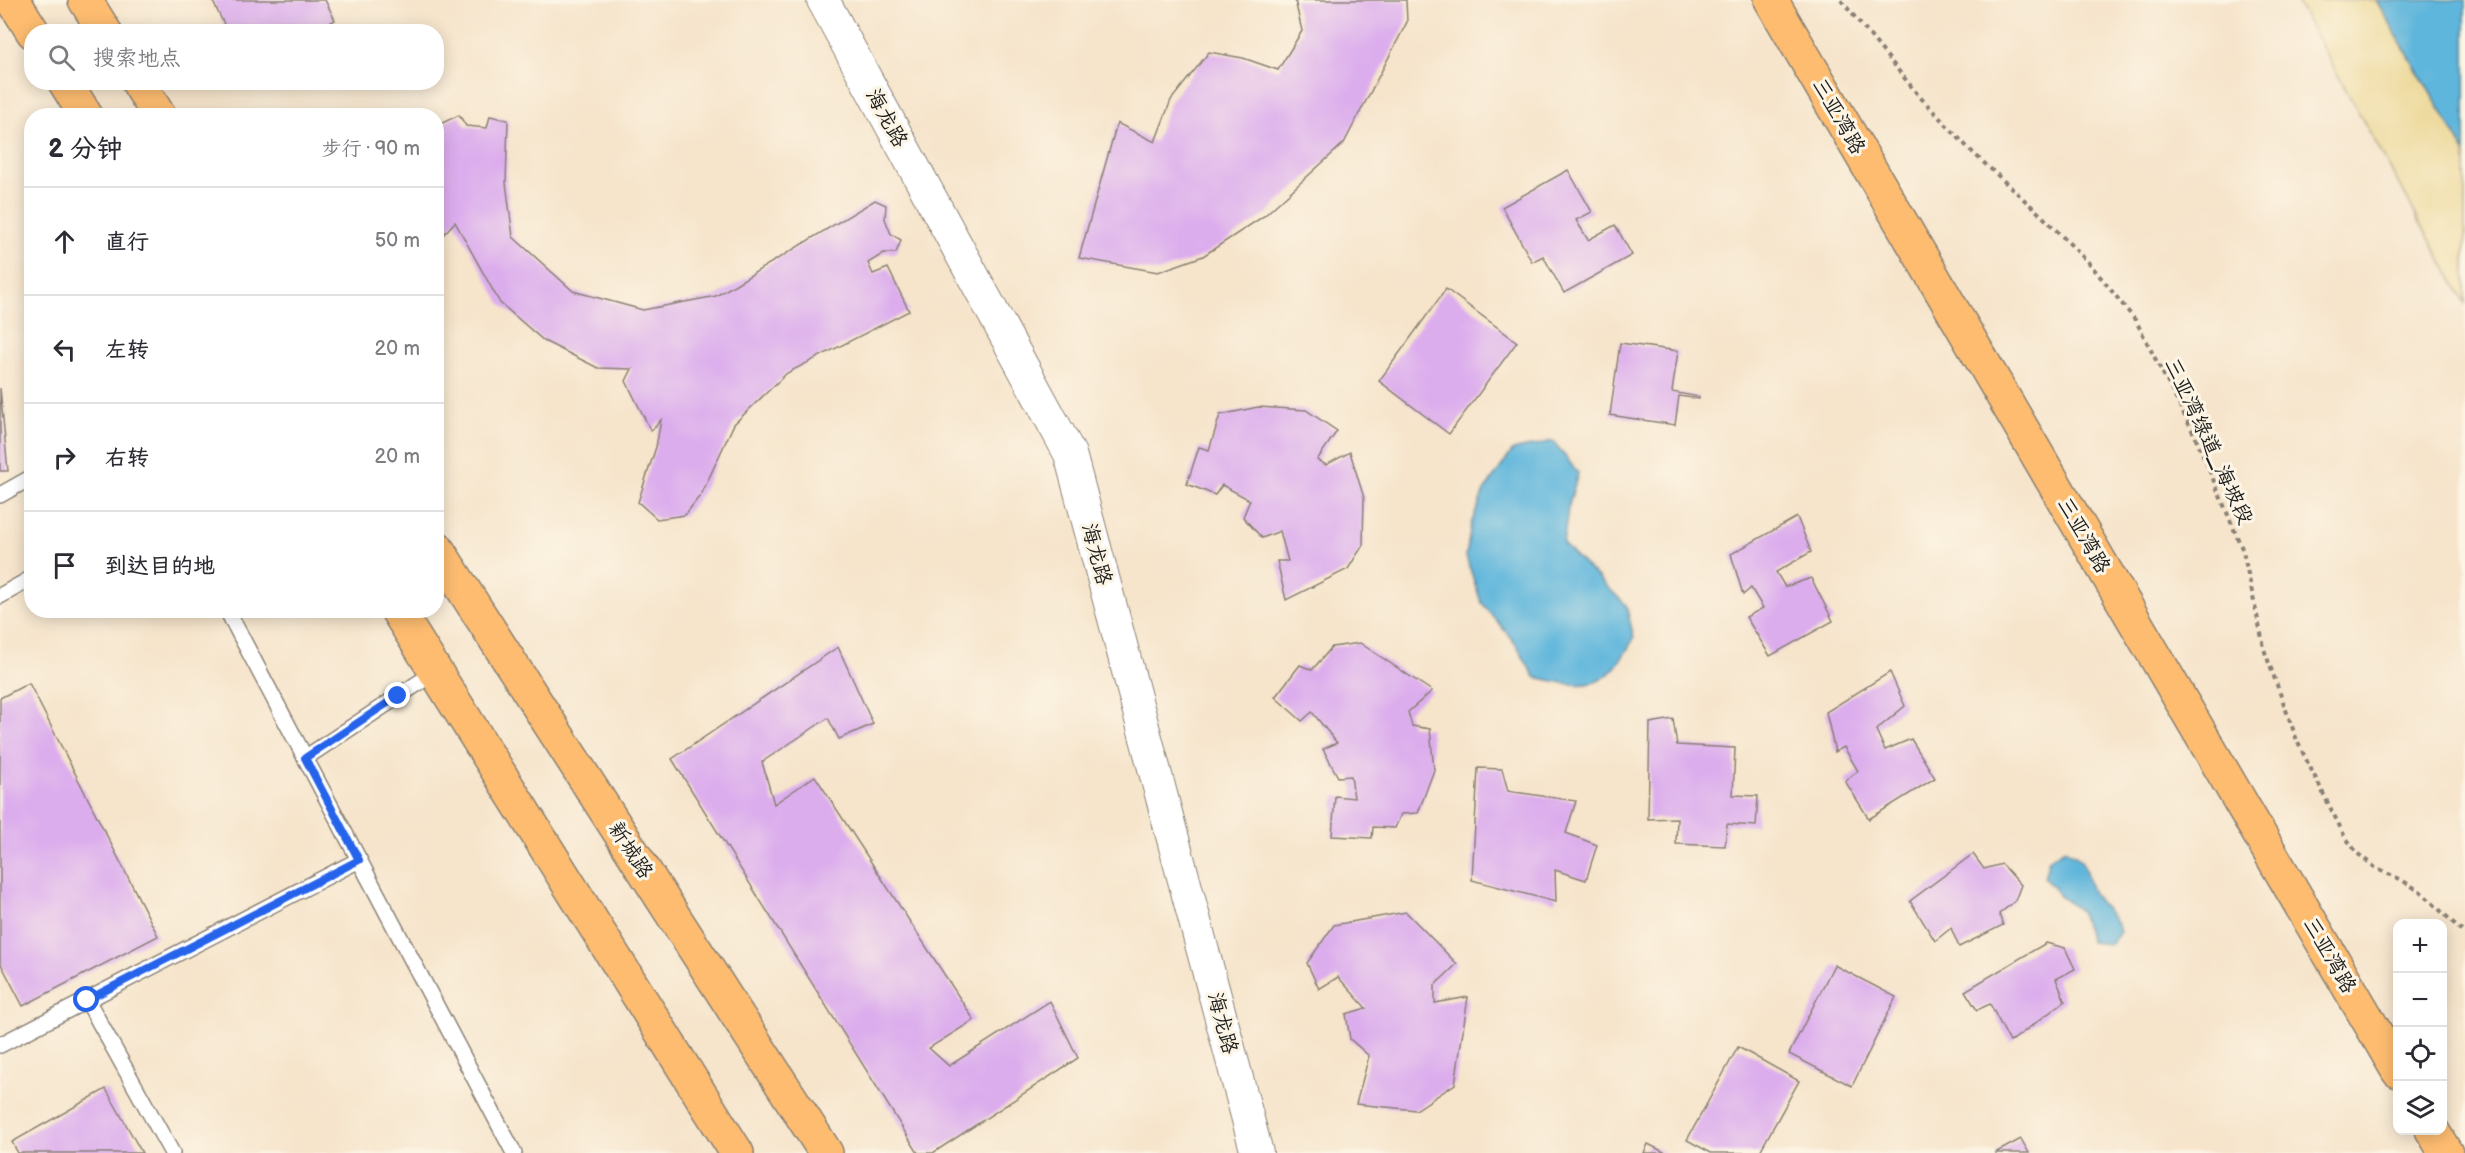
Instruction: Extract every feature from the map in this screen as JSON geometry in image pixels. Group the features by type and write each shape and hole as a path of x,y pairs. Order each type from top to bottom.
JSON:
{"main road":[{"path":"13,0 28,24"},
{"path":"85,0 100,24"},
{"name":"三亚湾路","path":"1771,0 2393,1064"},
{"path":"70,90 81,108"},
{"path":"143,90 154,108"},
{"name":"新城路","path":"444,559 826,1153"},
{"path":"402,618 737,1153"},
{"path":"2435,1135 2446,1153"}],"street":[{"name":"海龙路","path":"823,0 1070,454 1257,1153"}],"lane":[{"path":"0,495 24,482"},
{"path":"0,596 24,582"},
{"path":"231,618 514,1153"},
{"path":"305,758 435,672"},
{"path":"0,1045 359,860"},
{"path":"87,1000 172,1153"}],"path":[{"name":"三亚湾绿道_海坡段","path":"1841,0 1919,96 1970,150 2090,264 2136,321 2195,436 2243,551 2265,652 2298,743 2344,836 2357,853 2377,869 2421,892 2465,934"}],"sand":[{"path":"2296,0 2376,0 2465,152 2465,303"}],"water":[{"path":"2376,0 2465,0 2465,152"},
{"path":"1553,441 1578,473 1568,509 1563,544 1626,605 1634,638 1624,655 1605,677 1583,684 1570,684 1535,677 1515,643 1481,602 1466,557 1471,524 1484,491 1513,450"},
{"path":"2065,849 2081,861 2093,893 2118,926 2120,932 2111,944 2091,942 2080,911 2060,896 2044,877 2049,859"}],"building":[{"path":"212,0 325,0 335,20 328,24 224,24"},
{"path":"1295,0 1406,0 1407,22 1344,143 1264,216 1203,256 1158,272 1079,258 1117,123 1155,142 1171,100 1209,52 1243,58 1278,70 1302,31"},
{"path":"459,115 466,126 487,128 490,116 508,120 506,183 513,237 573,291 643,310 716,296 875,200 886,205 885,219 891,234 901,240 896,253 884,253 868,263 873,274 888,268 909,311 787,373 734,424 702,493 685,515 657,519 638,502 656,447 661,420 651,431 626,381 632,369 598,368 544,341 500,303 455,222 444,234 444,122"},
{"path":"1568,170 1592,212 1576,220 1588,240 1615,225 1632,255 1564,293 1543,256 1532,262 1502,207"},
{"path":"1446,289 1517,342 1449,434 1379,381"},
{"path":"1620,343 1678,351 1672,392 1699,397 1699,399 1679,396 1675,425 1610,415"},
{"path":"0,388 8,471 0,471"},
{"path":"1258,407 1306,410 1337,431 1317,460 1326,465 1350,452 1364,498 1363,545 1348,569 1286,600 1277,561 1288,561 1280,531 1262,538 1243,517 1250,500 1222,485 1215,495 1187,484 1199,447 1209,450 1220,415"},
{"path":"1797,517 1811,552 1776,572 1785,587 1811,578 1833,621 1770,656 1746,617 1763,608 1751,588 1743,595 1731,554"},
{"path":"1360,643 1432,691 1408,712 1412,726 1430,729 1434,770 1418,813 1401,814 1395,828 1373,827 1372,838 1332,836 1335,796 1354,798 1351,776 1338,777 1323,749 1337,743 1312,712 1302,721 1275,697 1300,665 1312,670 1332,647"},
{"path":"838,647 873,724 839,739 828,718 762,762 774,804 815,776 974,1020 929,1048 949,1066 1050,1001 1078,1058 933,1153 918,1153 672,759"},
{"path":"1890,672 1905,706 1876,730 1885,750 1911,739 1935,778 1869,819 1845,781 1858,771 1844,747 1835,752 1826,712"},
{"path":"29,683 158,936 23,1006 0,962 0,698"},
{"path":"1673,719 1677,745 1735,748 1733,795 1758,796 1756,826 1727,824 1725,846 1676,844 1677,818 1648,819 1650,723"},
{"path":"1478,768 1502,769 1508,791 1576,801 1566,833 1597,845 1586,880 1555,870 1556,902 1472,880"},
{"path":"1973,854 1984,869 2002,864 2021,885 2015,901 1999,914 2003,925 1959,947 1951,928 1935,941 1910,901"},
{"path":"1406,912 1457,964 1435,985 1435,1003 1468,997 1455,1084 1416,1110 1356,1104 1369,1056 1350,1039 1346,1014 1366,1008 1338,977 1319,989 1307,963 1334,925"},
{"path":"2046,943 2065,948 2075,969 2056,979 2065,1001 2010,1042 1990,1004 1977,1010 1965,991"},
{"path":"1834,965 1896,997 1852,1086 1789,1054"},
{"path":"1738,1047 1799,1081 1759,1153 1711,1153 1687,1140"},
{"path":"106,1089 142,1153 18,1153 12,1142"},
{"path":"2021,1139 2029,1153 1995,1153"},
{"path":"1648,1144 1666,1153 1644,1153"}],"route":[{"path":"87,1000 359,860 305,758 398,696"}]}
